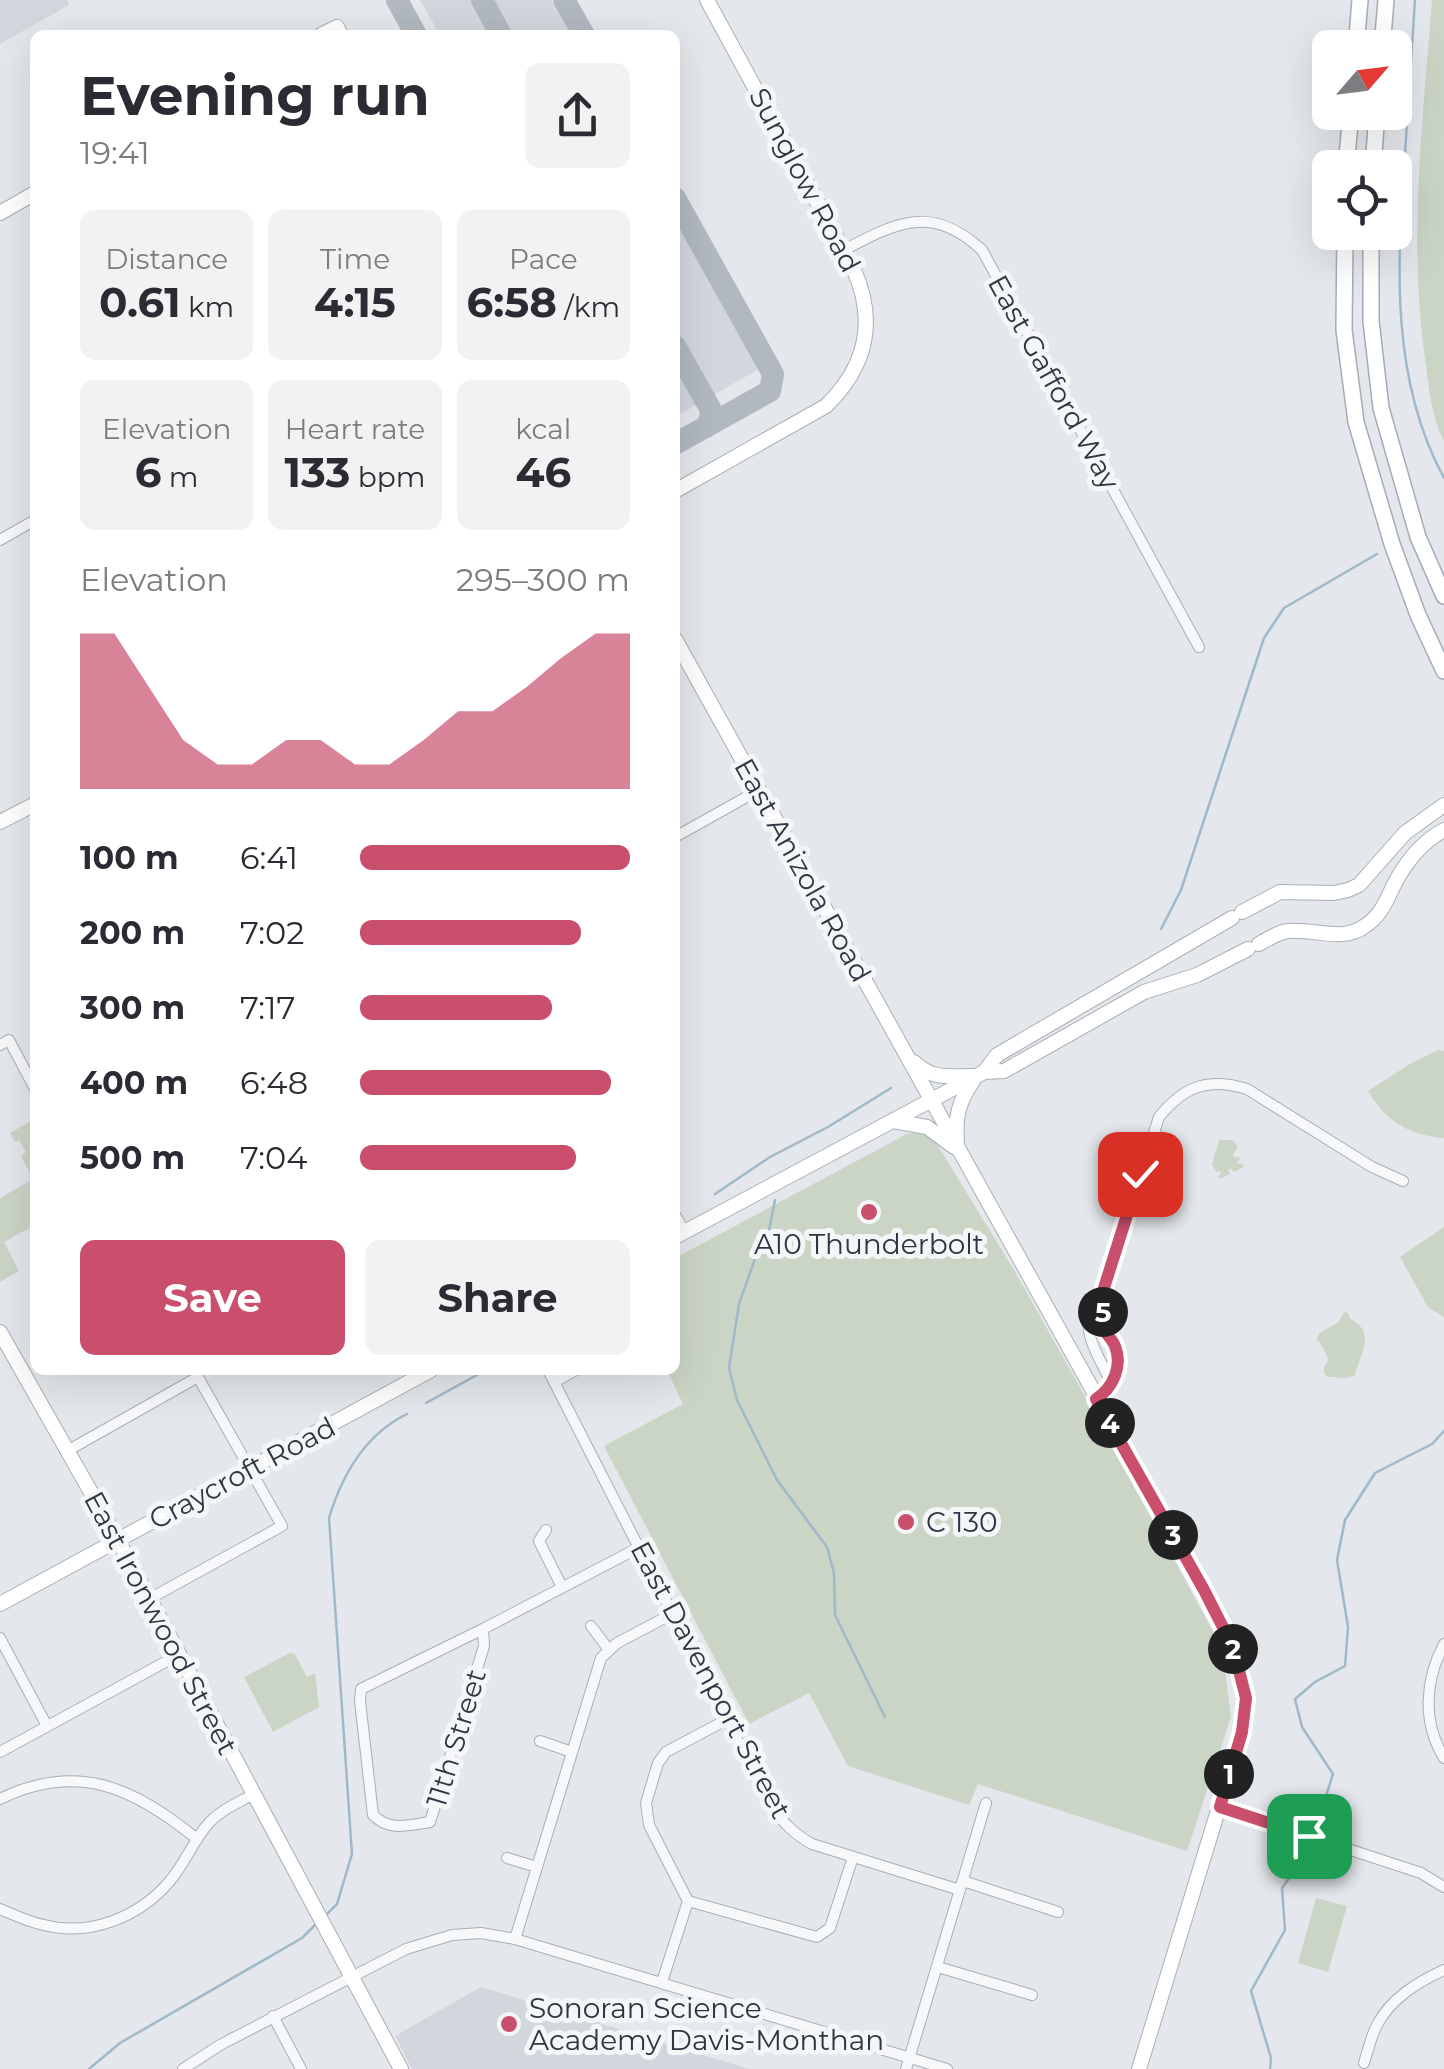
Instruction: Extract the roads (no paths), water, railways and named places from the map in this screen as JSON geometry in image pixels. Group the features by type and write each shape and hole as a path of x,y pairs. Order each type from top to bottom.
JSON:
{"main road":[{"path":"1358,30 1360,0"},
{"path":"1384,30 1386,0"},
{"path":"1345,250 1344,330 1356,422 1392,544 1418,616 1444,670"},
{"path":"1371,250 1371,321 1381,408 1418,538 1444,596"}],"street":[{"name":"Sunglow Road","path":"680,488 816,413 852,374 866,335 866,302 861,284 707,0"},
{"path":"0,213 30,197"},
{"name":"East Gafford Way","path":"844,250 892,226 918,221 955,229 982,250 1199,647"},
{"path":"0,540 30,523"},
{"name":"East Anizola Road","path":"680,648 1233,1647 1246,1698 1242,1732 1139,2069"},
{"path":"680,835 758,790"},
{"path":"959,1150 955,1119 960,1102 997,1055 1267,898 1280,892 1348,890 1364,880 1415,825 1444,805"},
{"path":"0,822 30,807"},
{"path":"906,1055 925,1072 938,1076 1004,1072 1144,992 1197,975 1286,931 1352,933 1380,913 1415,853 1444,830"},
{"path":"1386,902 1386,882 1397,858 1392,846"},
{"path":"4,1043 30,1082"},
{"path":"680,1234 980,1074"},
{"path":"1096,1399 1106,1393 1116,1378 1118,1363 1115,1346 1100,1325 1104,1288 1159,1117 1178,1097 1210,1083 1247,1089 1372,1167 1404,1180"},
{"path":"892,1121 928,1126 959,1150"},
{"path":"1104,1288 1093,1300 1088,1327 1111,1383"},
{"name":"East Ironwood Street","path":"0,1332 118,1540 401,2069"},
{"path":"67,1451 194,1375"},
{"path":"149,1598 282,1526 197,1375"},
{"name":"Craycroft Road","path":"0,1604 414,1375"},
{"name":"East Davenport Street","path":"550,1375 772,1808 783,1822 812,1844 1058,1912"},
{"path":"554,1382 567,1375"},
{"path":"546,1530 539,1541 562,1587"},
{"name":"11th Street","path":"483,1630 484,1646 430,1822 392,1827 380,1822 373,1815 360,1689 483,1630 640,1547"},
{"path":"514,1939 601,1658 608,1650 674,1613"},
{"path":"590,1626 608,1650"},
{"path":"0,1638 47,1726"},
{"path":"1444,1644 1435,1662 1427,1705 1436,1744 1444,1758"},
{"path":"0,1752 178,1655"},
{"path":"662,1982 688,1901 649,1825 646,1803 658,1763 666,1752 728,1719"},
{"path":"540,1742 572,1752"},
{"path":"0,1799 27,1786 78,1780 115,1788 167,1815 197,1839"},
{"path":"0,1909 25,1920 74,1928 118,1919 138,1910 171,1880 210,1822 254,1794"},
{"path":"908,2063 986,1803"},
{"path":"1220,1807 1421,1873 1444,1887"},
{"path":"688,1901 818,1937 830,1928 853,1857"},
{"path":"507,1858 537,1867"},
{"path":"184,2069 274,2016 406,1949 452,1935 481,1932 662,1982 908,2063 947,2069"},
{"path":"938,1967 1032,1995"},
{"path":"1364,2063 1377,2025 1394,2000 1444,1970"},
{"path":"274,2016 301,2069"}],"waterway":[{"path":"1415,0 1400,237 1401,320 1414,401 1444,478"},
{"path":"1161,929 1181,890 1264,638 1284,608 1377,554"},
{"path":"715,1194 770,1157 891,1088"},
{"path":"775,1200 768,1236 757,1253 739,1304 729,1368 737,1400 777,1480 827,1547 834,1573 835,1615 885,1717"},
{"path":"426,1403 477,1375"},
{"path":"324,1917 337,1904 352,1854 329,1518 357,1458 378,1433 407,1414"},
{"path":"1314,1834 1333,1774 1302,1727 1295,1699 1315,1682 1345,1666 1348,1627 1337,1560 1345,1520 1375,1473 1432,1444 1444,1431"},
{"path":"1270,2069 1271,2058 1251,1991 1285,1930 1282,1888 1312,1841"},
{"path":"89,2069 120,2043 302,1938 318,1922"}],"place":[{"name":"A10 Thunderbolt","path":"869,1212"},
{"name":"C 130","path":"906,1522"},
{"name":"Sonoran Science Academy Davis-Monthan","path":"509,2024"}]}
